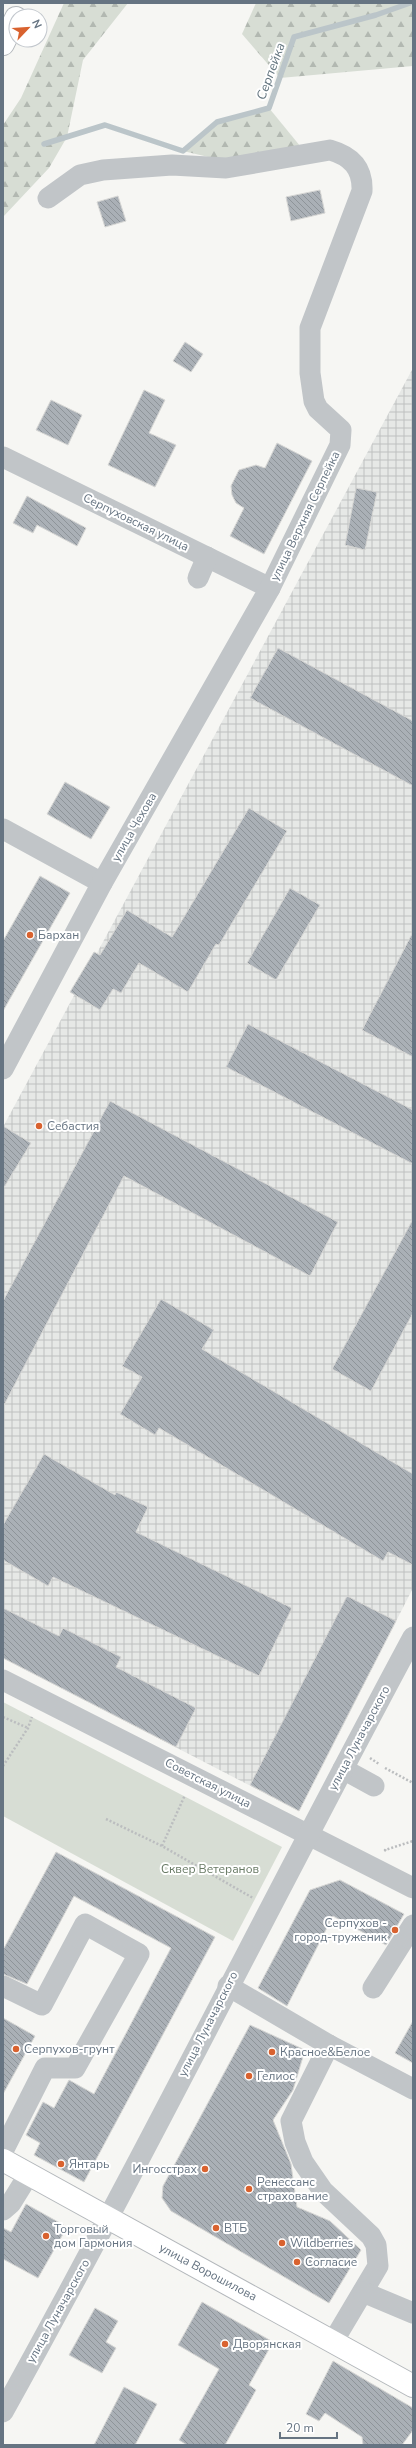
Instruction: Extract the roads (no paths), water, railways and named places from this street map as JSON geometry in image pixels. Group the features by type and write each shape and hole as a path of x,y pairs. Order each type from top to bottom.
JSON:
{"main road":[{"path":"3,44 8,34"},
{"name":"улица Ворошилова","path":"3,2160 334,2340 413,2386"}],"street":[{"name":"улица Верхняя Серпейка","path":"48,198 80,175 103,170 172,165 226,168 330,150 348,157 358,168 361,174 362,191 310,328 310,374 314,402 318,409 341,430 340,445 270,588"},
{"name":"Серпуховская улица","path":"3,457 270,588"},
{"path":"198,578 207,557"},
{"name":"улица Чехова","path":"3,1069 102,883 270,588"},
{"path":"3,829 102,883"},
{"name":"улица Луначарского","path":"3,2412 109,2218 307,1833 343,1769 413,1637"},
{"name":"Советская улица","path":"3,1680 413,1888"},
{"path":"343,1769 374,1786"},
{"path":"3,1986 42,2005 85,1924 139,1954 75,2068 45,2068 3,2150"},
{"path":"373,1988 413,1925"},
{"path":"228,1986 329,2045 413,2089"},
{"path":"329,2045 291,2121 295,2142 303,2162 323,2191 371,2236 376,2244 378,2266 334,2340"},
{"path":"3,2210 11,2203 29,2174"},
{"path":"363,2292 413,2313"}],"waterway":[{"name":"Серпейка","path":"44,144 105,125 183,151 217,122 269,108 294,37 376,15 410,3"}],"place":[{"name":"Бархан","path":"30,935"},
{"name":"Себастия","path":"39,1126"},
{"name":"Серпухов - город-труженик","path":"395,1930"},
{"name":"Серпухов-грунт","path":"16,2049"},
{"name":"Красное&Белое","path":"272,2052"},
{"name":"Гелиос","path":"249,2076"},
{"name":"Янтарь","path":"61,2164"},
{"name":"Ингосстрах","path":"205,2169"},
{"name":"Ренессанс страхование","path":"249,2189"},
{"name":"ВТБ","path":"216,2228"},
{"name":"Торговый дом Гармония","path":"46,2236"},
{"name":"Wildberries","path":"282,2243"},
{"name":"Согласие","path":"297,2262"},
{"name":"Дворянская","path":"225,2344"}],"park label":[{"name":"Сквер Ветеранов","path":"210,1869"}]}
